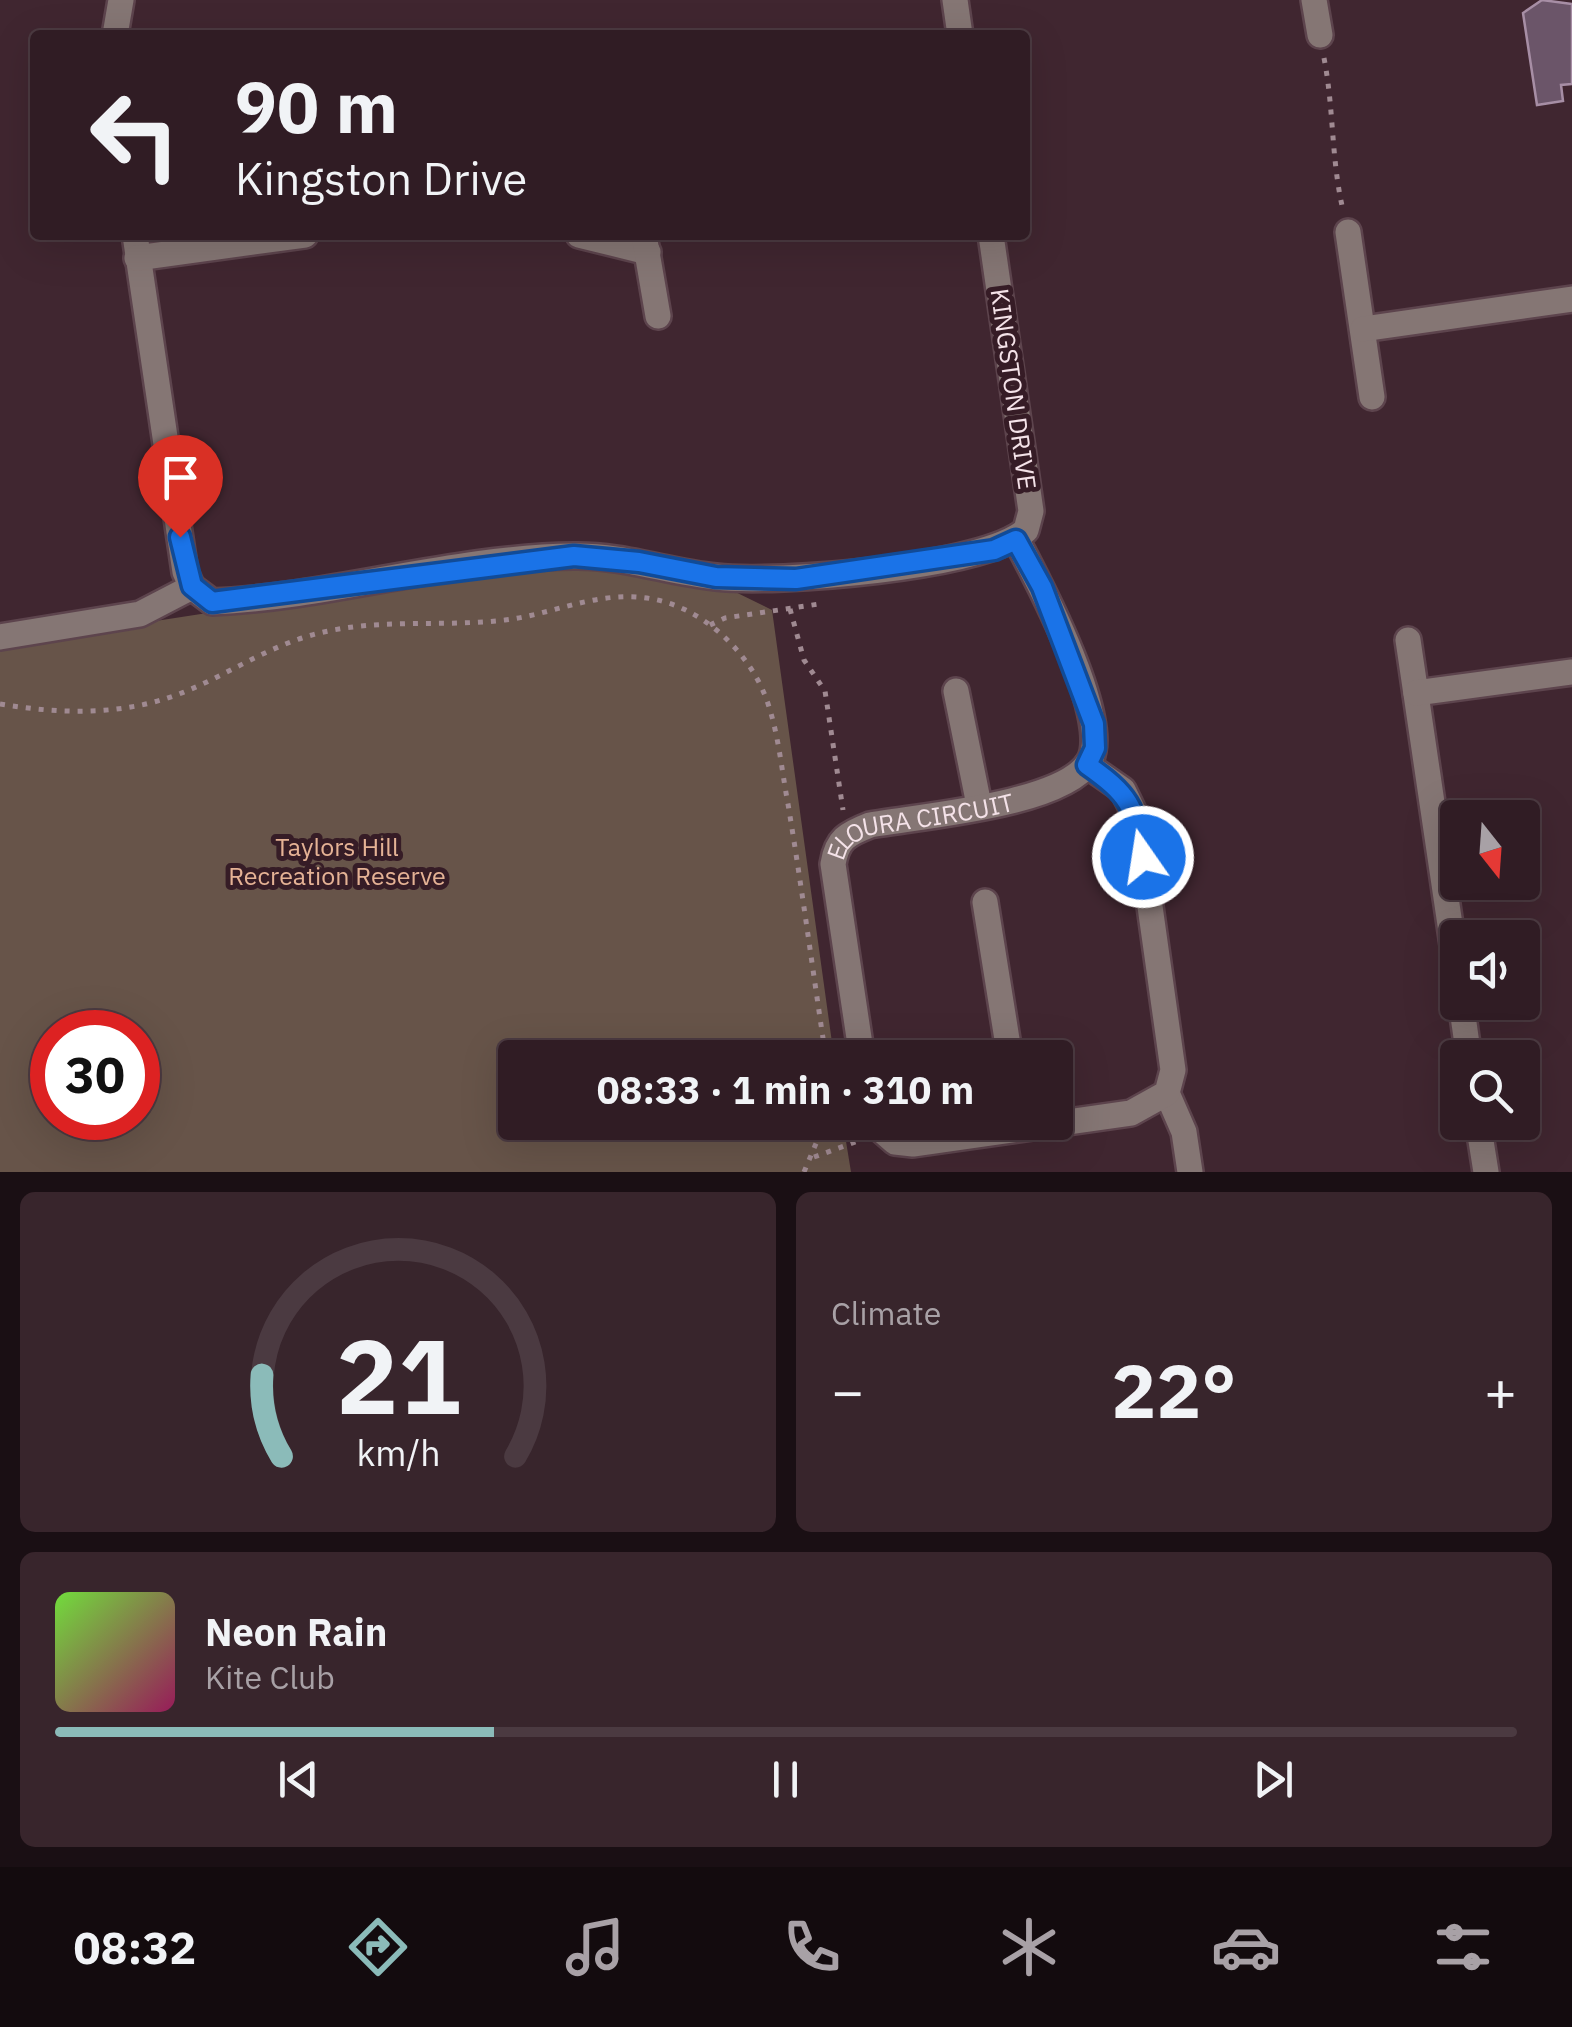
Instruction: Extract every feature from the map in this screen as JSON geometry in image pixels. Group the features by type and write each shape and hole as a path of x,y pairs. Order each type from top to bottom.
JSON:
{"street":[{"path":"115,30 121,0"},
{"path":"955,0 959,30"},
{"path":"1314,0 1320,35"},
{"path":"1348,232 1372,398"},
{"path":"228,240 136,246 185,572 192,586 212,602 574,556 639,562 716,577 796,579 994,550 1016,540 1042,587 1094,724 1095,748 1087,765 1123,790 1138,821 1174,1070 1166,1093 1131,1113 1073,1120"},
{"name":"KINGSTON DRIVE","path":"992,240 1032,512 1026,530 1016,540"},
{"path":"646,243 658,316"},
{"path":"1363,329 1572,299"},
{"path":"0,637 140,614 192,586"},
{"path":"1408,640 1449,920"},
{"path":"1416,693 1572,672"},
{"path":"956,691 979,805"},
{"name":"ELOURA CIRCUIT","path":"859,1040 832,864 836,846 846,834 870,825 1043,792 1087,765"},
{"path":"985,902 1007,1040"},
{"path":"1166,1093 1184,1132 1190,1172"},
{"path":"893,1140 913,1144 937,1140"},
{"path":"1481,1140 1486,1172"}],"path":[{"path":"1320,35 1333,108 1332,151 1348,232"},
{"path":"0,704 80,713 122,708 180,694 273,648 336,629 388,622 502,620 590,598 653,599 710,626 749,665 765,694 788,807 823,1040"},
{"path":"710,626 725,618 835,602"},
{"path":"790,608 804,660 825,691 846,834"},
{"path":"804,1172 819,1140"},
{"path":"814,1157 858,1140"}],"green space":[{"name":"Taylors Hill Recreation Reserve","path":"519,565 578,565 717,583 772,610 832,1040 498,1040 498,1140 846,1140 851,1172 0,1172 0,645"}],"building":[{"path":"1542,0 1572,4 1572,84 1561,85 1563,101 1537,105 1523,13"}],"route":[{"path":"180,537 185,572 201,596 212,602 510,561 574,556 639,562 716,577 796,579 994,550 1016,540 1042,587 1094,724 1095,748 1087,765 1123,790 1138,821 1143,857"}]}
